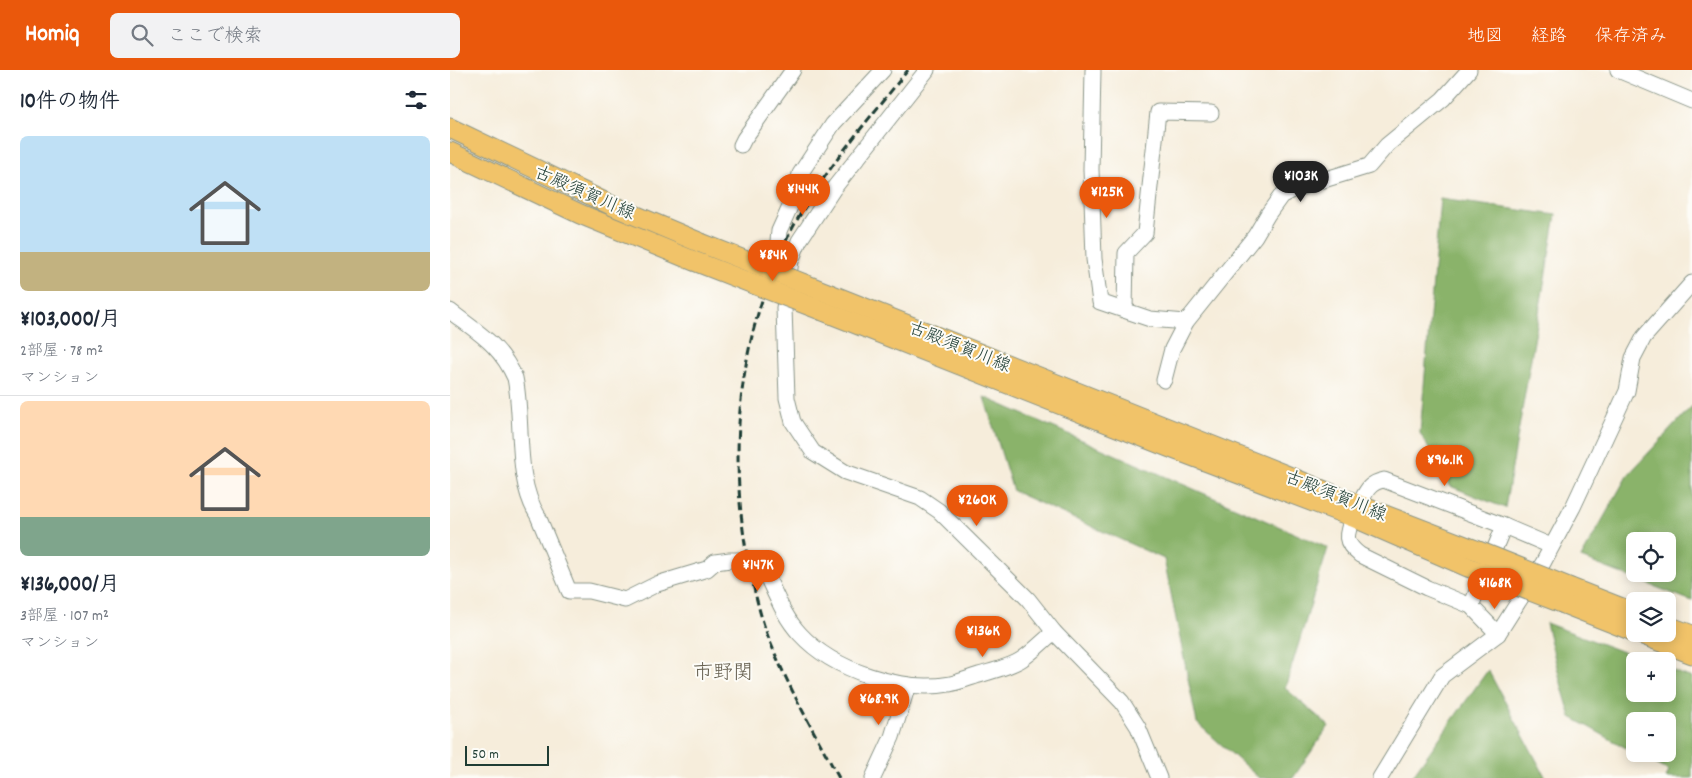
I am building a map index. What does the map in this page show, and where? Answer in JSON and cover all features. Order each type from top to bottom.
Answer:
[{"type":"main road","name":"古殿須賀川線","points":[[450,128],[604,202],[702,243],[826,303],[1173,449],[1356,511],[1568,596]]},
{"type":"main road","name":"古殿須賀川線","points":[[450,152],[588,217],[694,261],[826,303]]},
{"type":"main road","points":[[1568,596],[1626,611]]},
{"type":"main road","points":[[1568,596],[1626,627]]},
{"type":"main road","points":[[1676,629],[1692,635]]},
{"type":"main road","points":[[1661,642],[1692,654]]},
{"type":"street","points":[[741,145],[793,70]]},
{"type":"street","points":[[792,261],[782,251],[778,241],[779,231],[794,198],[800,174],[833,124],[883,70]]},
{"type":"street","points":[[927,70],[834,188],[799,241],[792,261],[784,308],[788,398],[793,422],[813,452],[844,472],[920,498],[939,511],[1028,599],[1054,632],[1122,702],[1138,727],[1159,778]]},
{"type":"street","points":[[1093,70],[1091,169],[1094,259],[1100,302],[1150,319],[1186,322]]},
{"type":"street","points":[[1164,380],[1172,349],[1186,322],[1255,236],[1281,196],[1294,189],[1369,166],[1387,145],[1443,99],[1469,70]]},
{"type":"street","points":[[1618,70],[1692,101]]},
{"type":"street","points":[[1125,310],[1126,254],[1145,233],[1158,112],[1211,113]]},
{"type":"street","points":[[1380,778],[1442,676],[1498,634],[1542,563],[1573,507],[1627,391],[1633,358],[1644,337],[1692,283]]},
{"type":"street","points":[[450,311],[494,345],[508,364],[515,378],[524,476],[532,507],[538,516],[569,591],[589,591],[625,600],[657,584],[706,569],[715,562],[748,560],[761,564],[787,616],[799,634],[820,653],[862,674],[883,681],[908,685],[950,684],[990,672],[1021,660],[1054,632]]},
{"type":"street","points":[[1498,634],[1471,606],[1418,584],[1360,555],[1351,548],[1347,541],[1347,532],[1368,488],[1374,482],[1384,480],[1551,546]]},
{"type":"street","points":[[1471,606],[1504,526]]},
{"type":"street","points":[[873,778],[892,737],[908,685]]},
{"type":"green space","points":[[1440,199],[1556,215],[1505,508],[1450,486],[1420,433]]},
{"type":"green space","points":[[984,397],[1328,548],[1285,688],[1329,726],[1293,778],[1259,778],[1197,723],[1164,559],[1013,491]]},
{"type":"green space","points":[[1692,406],[1692,601],[1676,595],[1676,592],[1669,592],[1643,582],[1676,582],[1676,532],[1626,532],[1626,575],[1581,558],[1627,476]]},
{"type":"green space","points":[[1546,623],[1626,653],[1626,702],[1676,702],[1676,672],[1692,678],[1692,778],[1666,778],[1669,771],[1652,762],[1676,762],[1676,712],[1626,712],[1626,748],[1571,717]]},
{"type":"green space","points":[[1488,670],[1546,778],[1411,778]]},
{"type":"railway","points":[[839,778],[784,674],[761,616],[743,530],[739,485],[738,439],[742,393],[749,348],[761,304],[777,261],[797,220],[835,162],[908,70]]},
{"type":"district","name":"市野関","points":[[723,671]]}]
